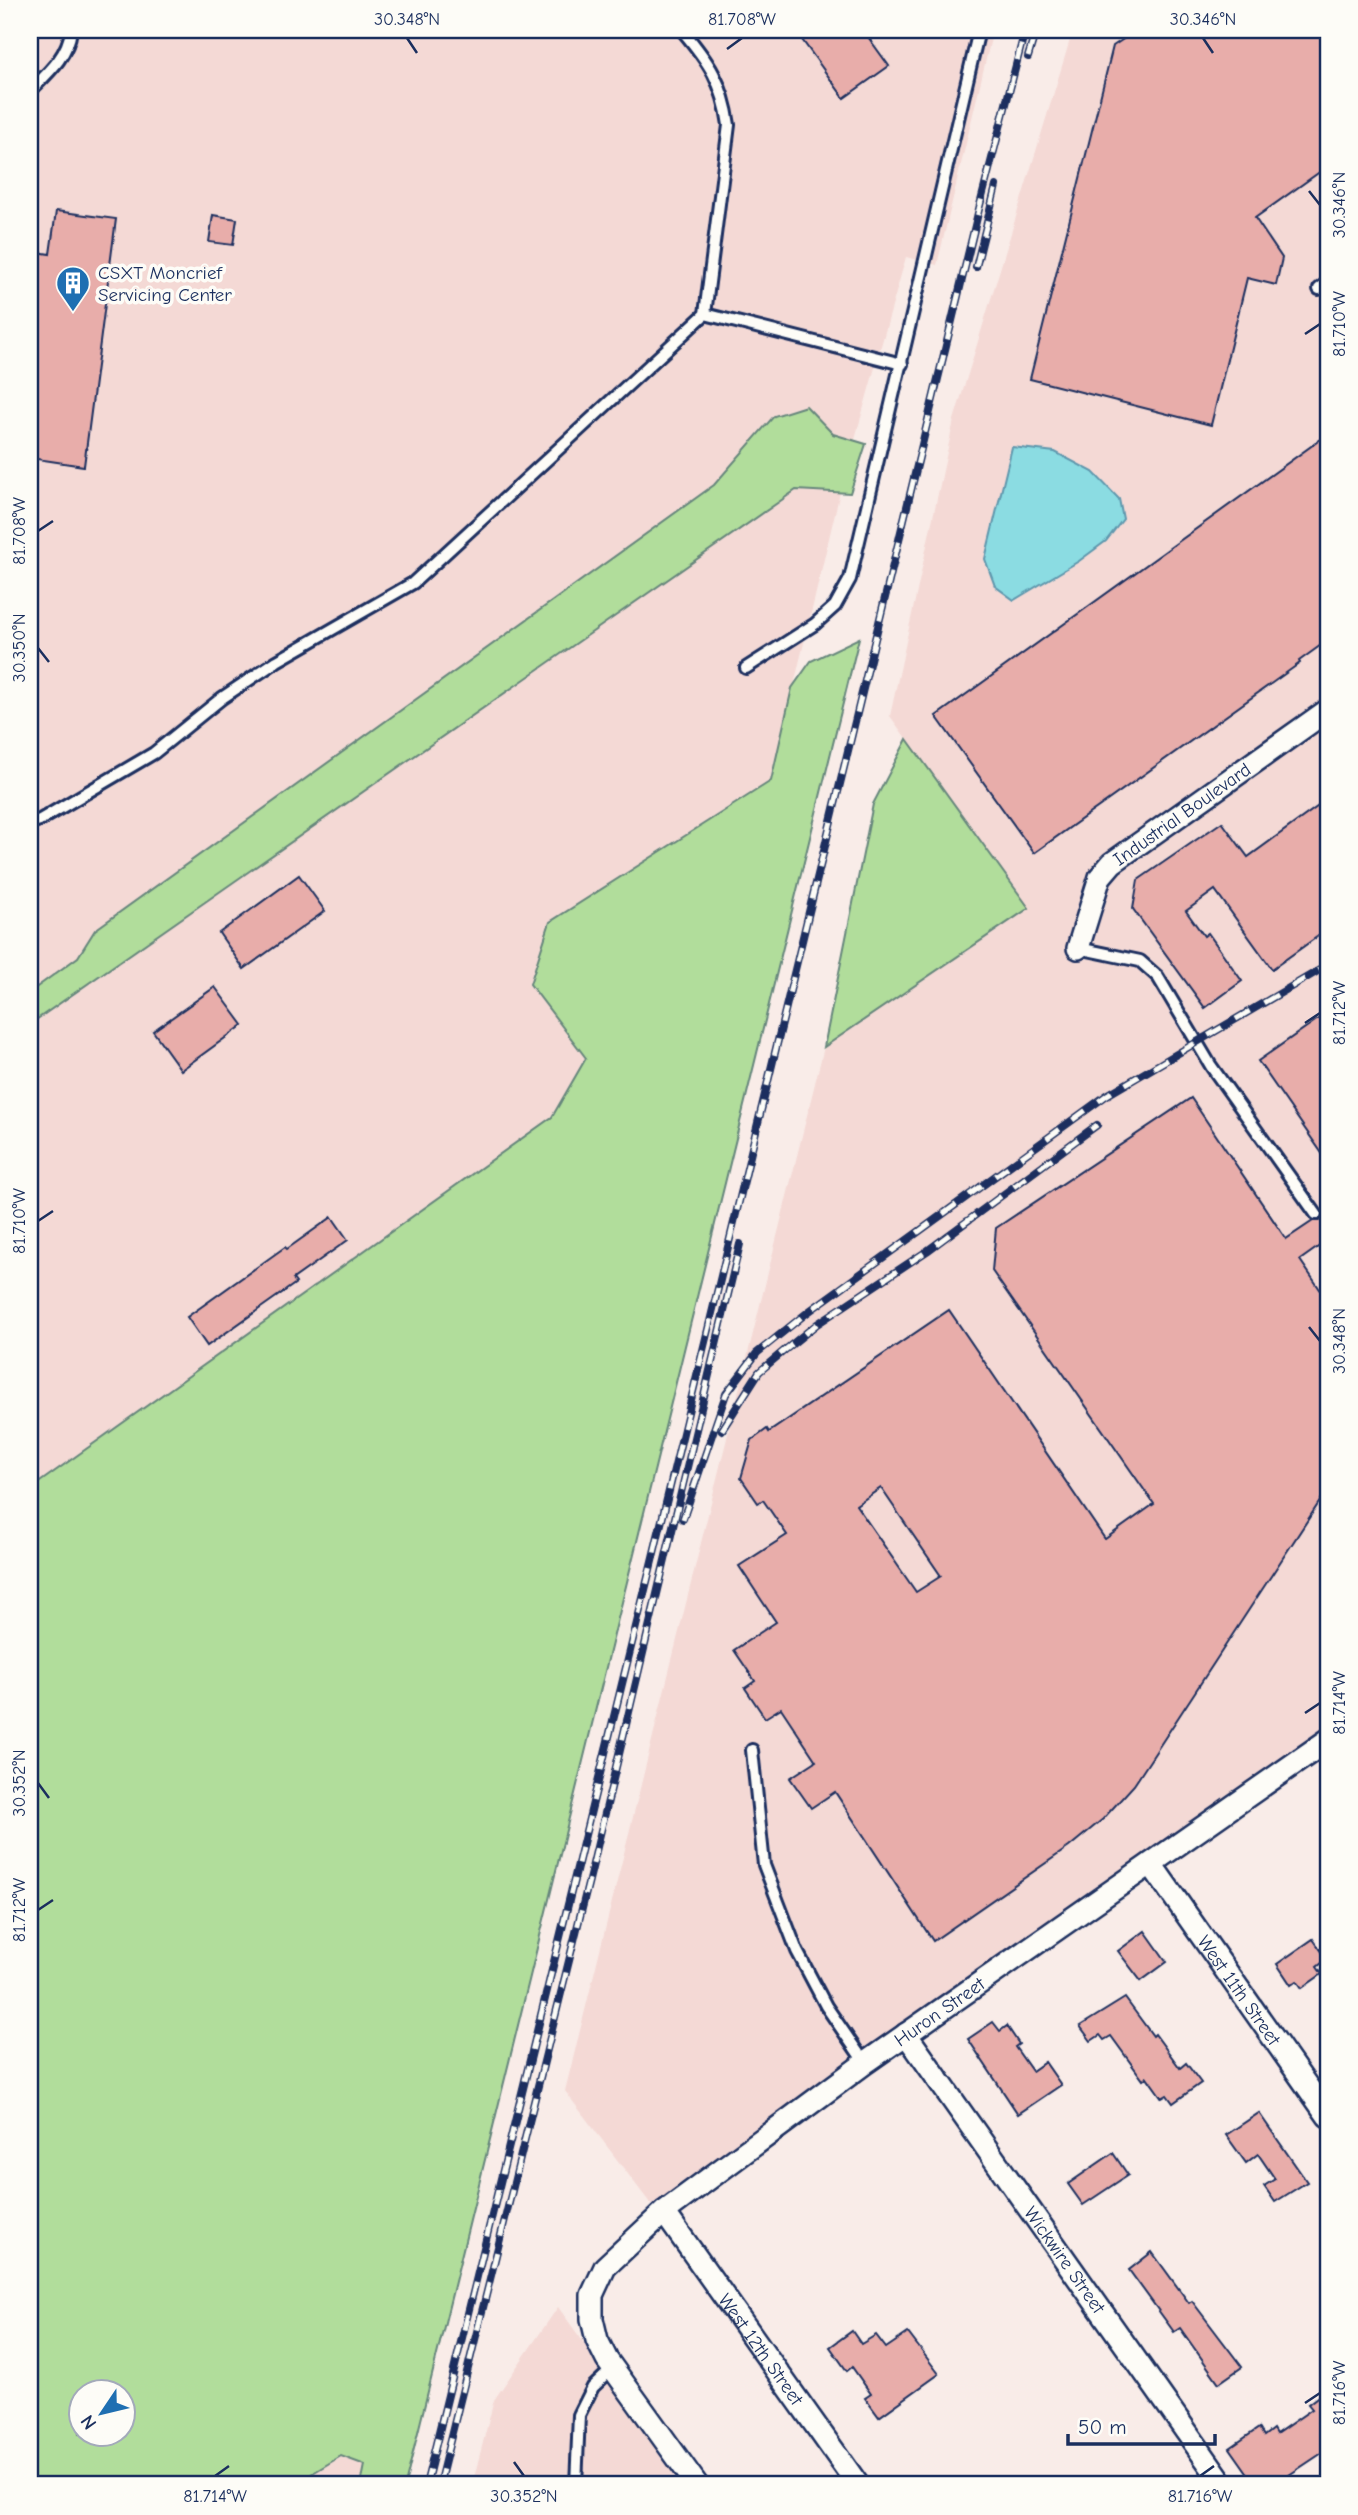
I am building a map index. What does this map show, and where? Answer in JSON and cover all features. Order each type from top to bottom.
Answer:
[{"type":"street","name":"Industrial Boulevard","points":[[1077,948],[1100,877],[1112,863],[1328,710]]},
{"type":"street","name":"Huron Street","points":[[613,2368],[597,2340],[592,2319],[592,2295],[605,2267],[664,2212],[865,2063],[1328,1740]]},
{"type":"street","name":"West 11th Street","points":[[1152,1864],[1328,2116]]},
{"type":"street","name":"Wickwire Street","points":[[906,2034],[1224,2485]]},
{"type":"street","name":"West 12th Street","points":[[664,2212],[858,2485]]},
{"type":"street","points":[[613,2368],[697,2485]]},
{"type":"lane","points":[[30,91],[55,66],[70,41],[71,30]]},
{"type":"lane","points":[[30,824],[154,753],[222,698],[277,661],[412,583],[705,314],[729,125],[725,99],[715,74],[682,30]]},
{"type":"lane","points":[[746,668],[815,624],[835,606],[850,579],[979,30]]},
{"type":"lane","points":[[705,314],[902,364]]},
{"type":"lane","points":[[1077,948],[1140,961],[1158,977],[1211,1066],[1316,1214]]},
{"type":"lane","points":[[752,1750],[764,1865],[797,1951],[826,2006],[865,2063]]},
{"type":"lane","points":[[576,2485],[579,2415],[593,2387],[613,2368]]},
{"type":"shaded area","points":[[30,30],[993,30],[937,265],[906,257],[840,492],[771,781],[550,922],[531,984],[586,1058],[552,1117],[30,1489]]},
{"type":"shaded area","points":[[1073,30],[1328,30],[1328,1728],[653,2207],[565,2091],[824,1047],[1029,908],[890,716],[954,420]]},
{"type":"shaded area","points":[[558,2307],[687,2485],[472,2485],[494,2400]]},
{"type":"shaded area","points":[[341,2456],[365,2465],[361,2485],[293,2485]]},
{"type":"green space","points":[[806,406],[833,434],[866,444],[850,493],[796,490],[30,1024],[30,992],[78,957],[95,930],[714,485],[774,416]]},
{"type":"green space","points":[[859,638],[405,2485],[361,2485],[365,2465],[341,2456],[293,2485],[30,2485],[30,1489],[552,1117],[586,1058],[530,984],[550,922],[771,781],[792,688],[811,661]]},
{"type":"green space","points":[[907,739],[1029,908],[824,1047],[873,804]]},
{"type":"water","points":[[1012,447],[1055,452],[1093,472],[1119,499],[1123,519],[1106,541],[1079,561],[1014,600],[995,586],[985,559]]},
{"type":"building","points":[[795,30],[863,30],[889,66],[844,98]]},
{"type":"building","points":[[1137,30],[1328,30],[1328,166],[1255,218],[1282,258],[1276,285],[1247,278],[1211,425],[1030,379],[1113,46]]},
{"type":"building","name":"CSXT Moncrief Servicing Center","points":[[56,211],[116,219],[84,466],[30,458],[30,418],[36,373],[30,372],[30,251],[50,254]]},
{"type":"building","points":[[213,215],[237,219],[233,245],[209,242]]},
{"type":"building","points":[[1328,434],[1328,640],[1299,661],[1300,663],[1034,853],[936,716]]},
{"type":"building","points":[[1328,799],[1328,929],[1272,969],[1215,890],[1186,911],[1204,936],[1208,933],[1242,981],[1205,1008],[1133,909],[1138,880],[1222,822],[1248,857]]},
{"type":"building","points":[[299,875],[325,911],[244,969],[219,933]]},
{"type":"building","points":[[215,987],[243,1025],[181,1070],[153,1031]]},
{"type":"building","points":[[1328,1012],[1328,1162],[1258,1061]]},
{"type":"building","points":[[1191,1098],[1286,1239],[1313,1221],[1320,1221],[1328,1210],[1328,1240],[1300,1260],[1328,1301],[1328,1489],[1134,1785],[1103,1819],[1069,1847],[933,1941],[835,1792],[811,1808],[790,1778],[816,1761],[781,1708],[765,1718],[745,1688],[755,1681],[734,1650],[776,1622],[739,1566],[787,1535],[763,1500],[758,1503],[741,1478],[752,1440],[767,1429],[769,1432],[949,1310],[1105,1539],[1154,1504],[992,1271],[996,1228]],"holes":[[[881,1488],[941,1576],[916,1592],[856,1505]]]},
{"type":"building","points":[[332,1217],[348,1240],[293,1279],[296,1283],[207,1346],[187,1317]]},
{"type":"building","points":[[1145,1931],[1167,1962],[1141,1981],[1118,1951]]},
{"type":"building","points":[[1313,1939],[1327,1959],[1317,1967],[1322,1974],[1302,1988],[1297,1981],[1291,1985],[1277,1964]]},
{"type":"building","points":[[1125,1998],[1180,2068],[1186,2063],[1201,2083],[1173,2103],[1167,2095],[1162,2098],[1147,2077],[1143,2080],[1111,2036],[1104,2040],[1100,2035],[1091,2041],[1080,2026]]},
{"type":"building","points":[[993,2022],[1000,2031],[1007,2026],[1019,2044],[1015,2047],[1032,2071],[1045,2062],[1061,2085],[1018,2114],[968,2039]]},
{"type":"building","points":[[1259,2113],[1307,2182],[1275,2202],[1264,2186],[1275,2179],[1258,2154],[1246,2163],[1226,2135]]},
{"type":"building","points":[[1113,2153],[1128,2175],[1083,2205],[1068,2184]]},
{"type":"building","points":[[1152,2252],[1189,2303],[1192,2301],[1242,2367],[1219,2383],[1180,2328],[1174,2332],[1129,2270]]},
{"type":"building","points":[[852,2331],[861,2344],[876,2335],[886,2348],[908,2333],[939,2374],[879,2417],[865,2398],[871,2394],[852,2367],[847,2371],[830,2347]]},
{"type":"building","points":[[1328,2389],[1328,2449],[1274,2485],[1256,2485],[1230,2448],[1259,2428],[1264,2436],[1273,2429],[1276,2434],[1312,2409],[1308,2404]]},
{"type":"railway","points":[[426,2485],[979,209],[1025,30]]},
{"type":"railway","points":[[1028,57],[1036,30]]},
{"type":"railway","points":[[976,267],[996,186]]},
{"type":"railway","points":[[683,1519],[726,1394],[757,1353],[808,1312],[1107,1095],[1328,965]]},
{"type":"railway","points":[[722,1430],[759,1372],[785,1350],[817,1324],[927,1251],[1097,1125]]},
{"type":"railway","points":[[439,2485],[592,1868],[740,1244]]},
{"type":"place","name":"CSXT Moncrief Servicing Center","points":[[73,313]]}]
